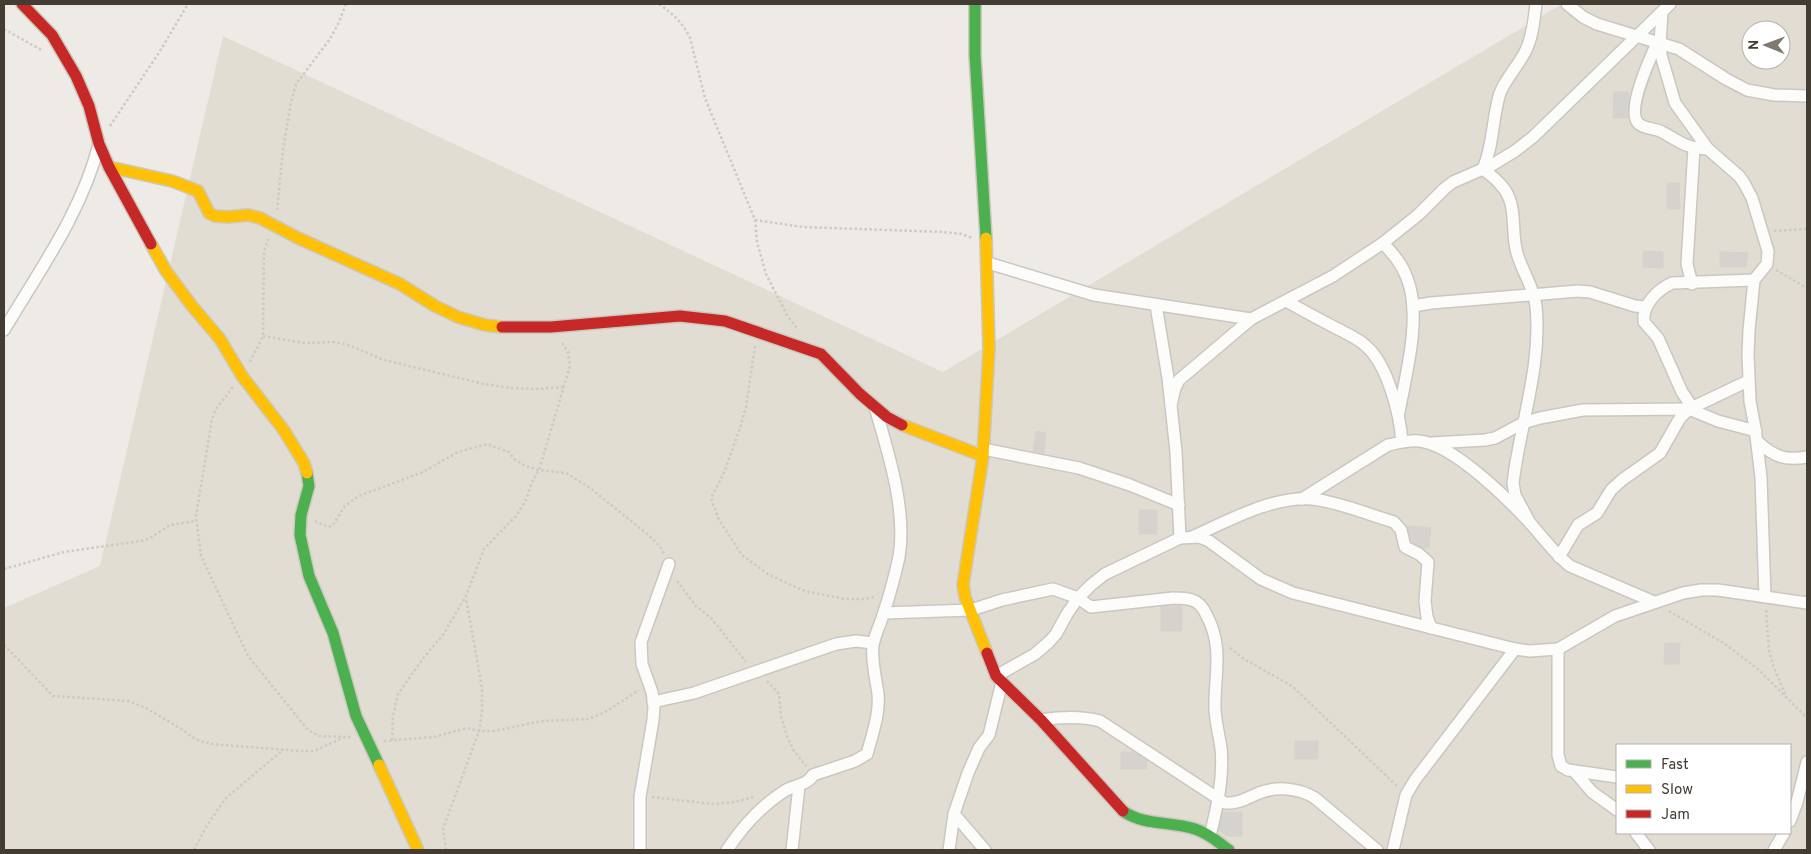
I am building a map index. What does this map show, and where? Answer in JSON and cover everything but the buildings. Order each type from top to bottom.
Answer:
[{"type":"street","points":[[22,4],[52,35],[68,60],[89,106],[99,144],[108,167],[166,271],[220,339],[242,376],[283,429],[304,463],[309,486],[301,515],[300,535],[308,576],[333,632],[356,716],[418,850]]},
{"type":"street","points":[[975,4],[976,55],[988,263],[989,349],[983,453],[963,579],[964,591],[999,679],[1042,720],[1125,814],[1136,819],[1196,828],[1229,850]]},
{"type":"street","points":[[1483,169],[1489,155],[1496,108],[1501,90],[1526,49],[1532,32],[1536,4]]},
{"type":"street","points":[[1566,4],[1583,17],[1597,24],[1659,40],[1679,49],[1747,90],[1774,95],[1807,96]]},
{"type":"street","points":[[1171,405],[1179,380],[1250,320],[1333,276],[1383,243],[1453,182],[1483,169],[1515,151],[1666,8]]},
{"type":"street","points":[[1666,8],[1659,40],[1644,71],[1638,89],[1636,121],[1639,125],[1660,130],[1687,147],[1708,149]]},
{"type":"street","points":[[1659,40],[1663,63],[1675,103],[1708,149],[1739,176],[1744,183],[1752,198],[1768,251],[1767,264],[1754,280],[1749,330],[1748,381],[1760,459],[1763,499],[1765,598]]},
{"type":"street","points":[[4,330],[71,217],[96,157],[99,144]]},
{"type":"street","points":[[1692,284],[1687,264],[1694,148]]},
{"type":"street","points":[[108,167],[172,180],[198,191],[209,213],[214,216],[248,215],[260,218],[400,284],[435,306],[458,317],[497,327],[551,327],[680,316],[726,321],[821,354],[860,394],[899,424],[983,453],[1079,468],[1179,505]]},
{"type":"street","points":[[1483,169],[1500,183],[1510,198],[1516,248],[1533,293],[1537,315],[1536,359],[1523,423],[1513,488],[1530,523]]},
{"type":"street","points":[[1383,243],[1397,259],[1407,278],[1413,306],[1408,370],[1398,414]]},
{"type":"street","points":[[988,263],[1078,291],[1250,320]]},
{"type":"street","points":[[1690,408],[1658,338],[1644,322],[1646,307],[1668,285],[1754,280]]},
{"type":"street","points":[[1413,306],[1533,293],[1578,291],[1590,292],[1635,306],[1646,307]]},
{"type":"street","points":[[1286,301],[1366,346],[1381,366],[1398,414],[1402,442]]},
{"type":"street","points":[[1156,305],[1171,405],[1179,505],[1185,538]]},
{"type":"street","points":[[1559,557],[1578,525],[1597,513],[1611,490],[1660,453],[1680,418],[1690,408],[1748,381]]},
{"type":"street","points":[[727,850],[754,815],[784,791],[799,786],[811,779],[813,775],[855,761],[867,754],[875,723],[878,696],[872,656],[899,556],[900,519],[892,466],[875,407]]},
{"type":"street","points":[[1427,443],[1495,438],[1523,423],[1583,410],[1690,408],[1756,436],[1768,452],[1784,458],[1807,457]]},
{"type":"street","points":[[1302,499],[1377,451],[1388,446],[1402,442],[1418,441],[1434,444],[1476,472],[1530,523],[1559,557],[1570,566],[1654,602]]},
{"type":"street","points":[[949,850],[954,814],[968,773],[979,748],[989,735],[999,679],[1036,654],[1049,642],[1078,598],[1106,574],[1185,538],[1270,504],[1302,499],[1325,501],[1394,522],[1402,530],[1405,547],[1424,557],[1428,562],[1424,601],[1431,628]]},
{"type":"street","points":[[1185,538],[1198,538],[1209,541],[1261,579],[1281,588],[1348,608],[1515,649],[1530,651],[1558,650],[1605,621],[1654,602],[1701,590],[1718,590],[1807,603]]},
{"type":"street","points":[[640,850],[640,797],[653,720],[654,702],[642,664],[641,642],[669,564]]},
{"type":"street","points":[[884,613],[971,610],[1047,589],[1053,589],[1078,598],[1093,607],[1173,598],[1191,600],[1202,608],[1214,631],[1218,656],[1215,709],[1221,749],[1219,799],[1210,836]]},
{"type":"street","points":[[654,702],[694,693],[836,644],[856,641],[874,643]]},
{"type":"street","points":[[1393,850],[1406,795],[1419,773],[1515,649]]},
{"type":"street","points":[[1558,650],[1558,756],[1561,766],[1568,770],[1616,777]]},
{"type":"street","points":[[1042,720],[1065,717],[1100,721],[1225,802],[1238,802],[1272,789],[1294,790],[1307,793],[1377,850]]},
{"type":"street","points":[[1791,816],[1807,762]]},
{"type":"street","points":[[1574,771],[1592,792],[1616,809]]},
{"type":"street","points":[[792,850],[799,786]]},
{"type":"street","points":[[954,814],[985,850]]},
{"type":"street","points":[[1637,834],[1649,850]]},
{"type":"street","points":[[1774,850],[1783,834]]},
{"type":"path","points":[[99,144],[160,51],[188,4]]},
{"type":"path","points":[[346,4],[330,40],[296,84],[291,102],[283,150],[275,226],[264,252],[263,336],[242,376],[222,400],[212,419],[199,490],[196,521],[201,556],[248,656],[308,730],[319,736],[392,740],[434,737],[467,728],[479,731],[494,731],[543,721],[588,719],[607,711],[649,683]]},
{"type":"path","points":[[659,4],[674,15],[687,31],[705,98],[755,220],[757,242],[766,274],[788,315],[814,351]]},
{"type":"path","points":[[4,30],[46,52]]},
{"type":"path","points":[[755,220],[803,227],[897,229],[962,234],[987,245]]},
{"type":"path","points":[[1762,232],[1807,229]]},
{"type":"path","points":[[1767,264],[1807,288]]},
{"type":"path","points":[[392,740],[393,716],[398,694],[424,657],[443,635],[466,596],[484,549],[516,516],[539,470],[570,366],[568,352],[551,327]]},
{"type":"path","points":[[758,332],[746,407],[723,475],[712,498],[720,520],[742,555],[769,575],[805,591],[857,600],[890,594]]},
{"type":"path","points":[[263,336],[304,343],[340,343],[384,360],[484,384],[536,389],[565,387]]},
{"type":"path","points":[[301,515],[328,527],[332,526],[345,506],[359,496],[424,472],[458,452],[487,444],[509,452],[514,459],[524,465],[539,470],[566,473],[590,488],[660,546],[679,586],[696,606],[711,618],[748,665],[774,687],[779,694],[781,716],[787,736],[794,751],[813,775]]},
{"type":"path","points":[[4,569],[64,552],[141,541],[150,538],[170,525],[196,521]]},
{"type":"path","points":[[446,850],[443,829],[479,731],[482,712],[482,688],[466,596]]},
{"type":"path","points":[[1765,598],[1769,651],[1774,668],[1787,697]]},
{"type":"path","points":[[1654,602],[1725,644],[1759,670],[1807,718]]},
{"type":"path","points":[[1214,631],[1236,653],[1292,686],[1406,795]]},
{"type":"path","points":[[4,645],[53,696],[128,701],[146,708],[200,741],[241,747],[314,751],[345,737]]},
{"type":"path","points":[[194,850],[206,827],[226,798],[283,750]]},
{"type":"path","points":[[640,797],[660,797],[713,804],[758,797]]},
{"type":"shaded area","points":[[1562,4],[1807,4],[1807,850],[4,850],[4,608],[100,566],[223,36],[943,372]]},
{"type":"traffic: fast","points":[[975,4],[975,55],[986,238]]},
{"type":"traffic: fast","points":[[307,473],[309,486],[301,515],[300,535],[309,576],[333,633],[356,716],[379,765]]},
{"type":"traffic: fast","points":[[1123,811],[1140,819],[1200,831],[1229,850]]},
{"type":"traffic: slow","points":[[109,167],[172,181],[198,191],[209,213],[215,216],[248,215],[260,218],[298,238],[400,284],[435,306],[458,317],[485,325],[502,327]]},
{"type":"traffic: slow","points":[[986,238],[989,349],[983,456],[963,585],[965,597],[987,653]]},
{"type":"traffic: slow","points":[[151,244],[166,271],[220,339],[242,376],[283,429],[304,463],[307,473]]},
{"type":"traffic: slow","points":[[902,425],[983,456]]},
{"type":"traffic: slow","points":[[379,765],[418,850]]},
{"type":"traffic: jam","points":[[22,4],[52,35],[76,76],[89,106],[99,144],[109,167],[151,244]]},
{"type":"traffic: jam","points":[[502,327],[551,327],[680,316],[725,321],[821,354],[860,394],[887,417],[902,425]]},
{"type":"traffic: jam","points":[[987,653],[996,676],[1041,720],[1123,811]]}]
